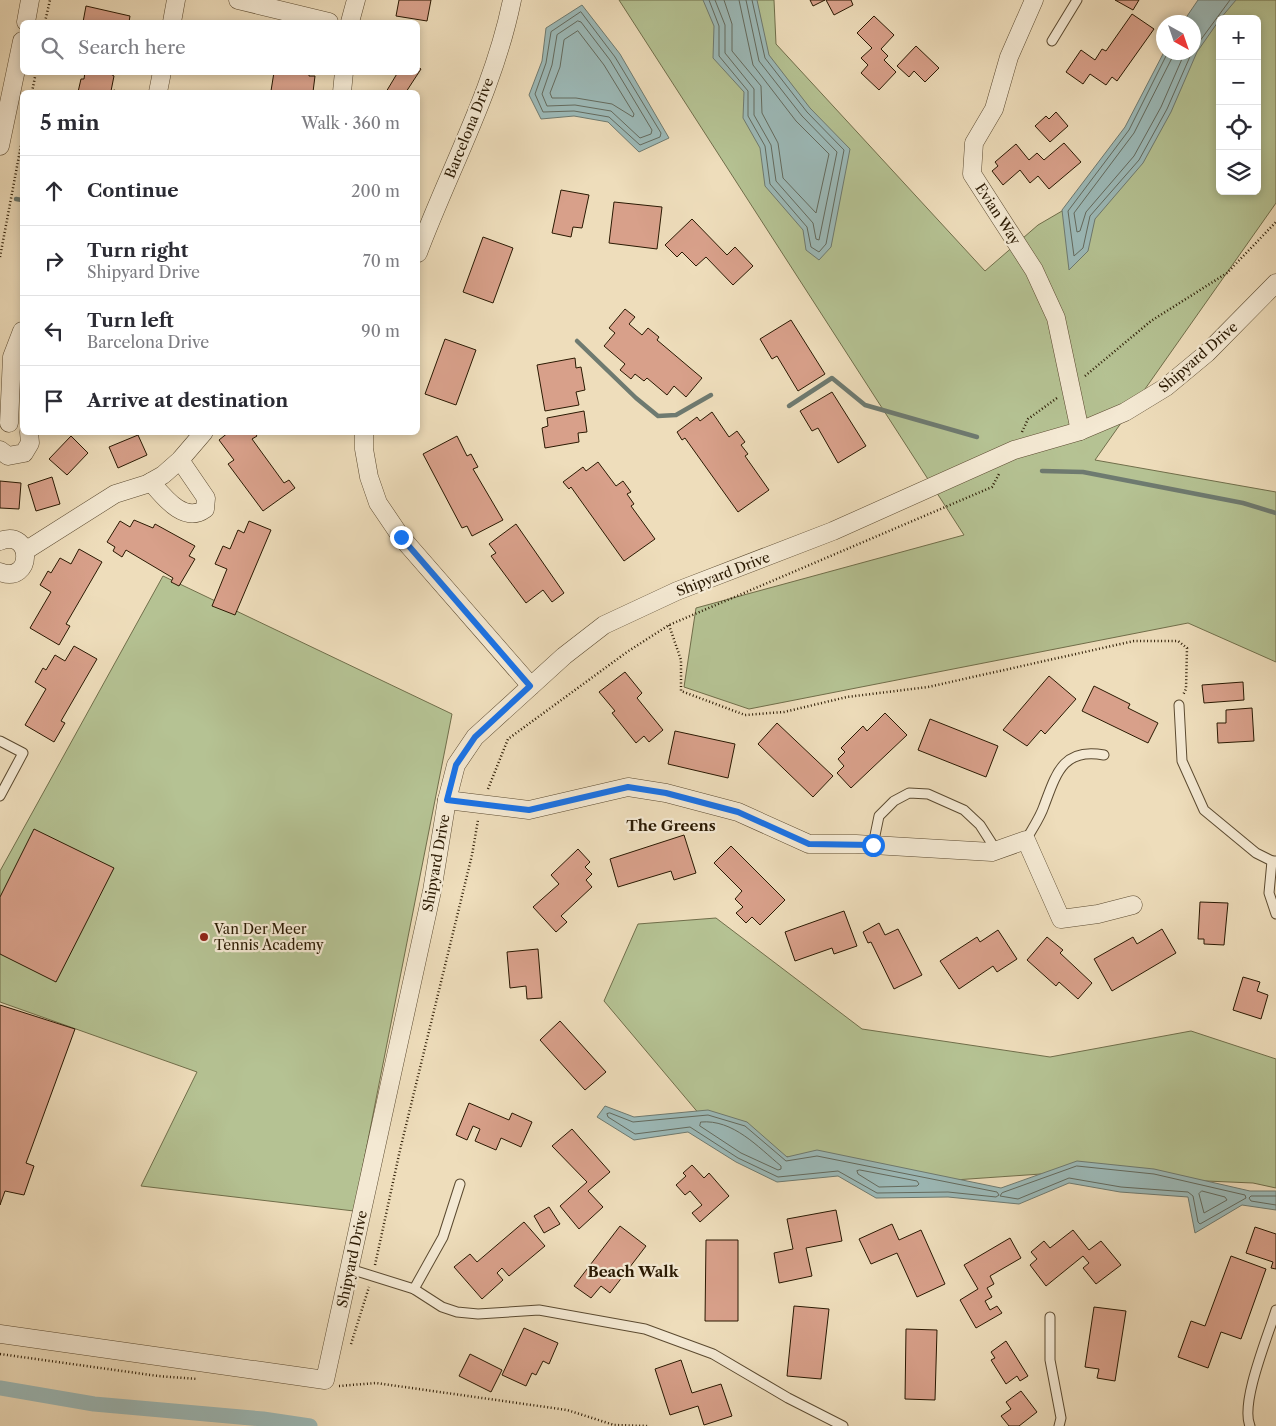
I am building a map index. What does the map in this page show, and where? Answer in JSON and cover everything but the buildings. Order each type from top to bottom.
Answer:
[{"type":"street","points":[[26,20],[30,0]]},
{"type":"street","points":[[172,20],[176,0]]},
{"type":"street","points":[[238,0],[321,20]]},
{"type":"street","points":[[351,20],[356,0]]},
{"type":"street","name":"Barcelona Drive","points":[[420,248],[466,141],[504,38],[512,0]]},
{"type":"street","name":"Evian Way","points":[[1034,0],[1009,58],[994,110],[974,143],[972,174],[1034,270],[1056,318],[1080,431]]},
{"type":"street","points":[[0,146],[6,90],[20,47]]},
{"type":"street","points":[[158,90],[161,75]]},
{"type":"street","points":[[342,90],[344,75]]},
{"type":"street","name":"Shipyard Drive","points":[[0,1334],[326,1380],[432,891],[447,800],[456,765],[475,737],[530,686],[604,625],[677,591],[833,531],[1014,450],[1080,431],[1125,412],[1166,387],[1207,353],[1276,283]]},
{"type":"street","points":[[11,426],[12,357],[20,336]]},
{"type":"street","points":[[0,450],[8,456],[24,453],[30,443],[29,435]]},
{"type":"street","points":[[25,551],[115,494],[151,482],[180,460],[201,435]]},
{"type":"street","points":[[364,435],[364,449],[369,477],[383,510],[401,537],[530,686]]},
{"type":"street","points":[[151,482],[181,510],[189,514],[198,514],[205,509],[206,498],[180,460]]},
{"type":"street","points":[[0,541],[12,539],[22,545],[25,551],[25,562],[18,571],[7,574],[0,572]]},
{"type":"street","points":[[447,800],[529,810],[628,787],[666,793],[738,812],[809,844],[873,845],[992,852],[1026,840],[1061,919],[1098,914],[1133,906]]},
{"type":"lane","points":[[1052,41],[1077,0]]},
{"type":"lane","points":[[1179,705],[1182,761],[1204,810],[1256,853],[1274,861],[1269,893],[1276,914]]},
{"type":"lane","points":[[0,741],[23,753],[0,796]]},
{"type":"lane","points":[[1026,840],[1044,808],[1054,779],[1065,763],[1077,754],[1085,752],[1104,755]]},
{"type":"lane","points":[[873,845],[879,816],[894,801],[909,793],[928,794],[964,810],[980,825],[996,850]]},
{"type":"lane","points":[[414,1289],[443,1237],[460,1184]]},
{"type":"lane","points":[[350,1269],[414,1289],[442,1307],[457,1312],[478,1314],[539,1310],[646,1329],[713,1354],[788,1398],[843,1426]]},
{"type":"lane","points":[[1250,1426],[1248,1420],[1250,1393],[1276,1310]]},
{"type":"lane","points":[[1050,1317],[1050,1360],[1061,1418],[1059,1426]]},
{"type":"path","points":[[45,20],[50,0]]},
{"type":"path","points":[[32,90],[35,75]]},
{"type":"path","points":[[0,257],[20,151]]},
{"type":"path","points":[[349,1349],[373,1276],[400,1150],[472,855],[481,805],[508,739],[627,652],[669,625],[681,660],[681,691],[745,715],[784,712],[848,697],[928,687],[1134,641],[1178,641],[1187,648],[1186,689],[1179,705]]},
{"type":"path","points":[[337,1386],[340,1377]]},
{"type":"green space","points":[[619,0],[774,0],[776,44],[985,271],[1038,225],[1098,190],[1188,60],[1201,60],[1201,31],[1211,0],[1276,0],[1276,203],[1095,460],[1276,492],[1276,662],[1188,623],[749,709],[684,687],[696,608],[964,535]]},
{"type":"green space","name":"Van Der Meer Tennis Academy","points":[[163,576],[452,714],[354,1211],[141,1186],[197,1072],[0,1002],[0,871]]},
{"type":"green space","points":[[716,918],[862,1029],[1050,1057],[1191,1031],[1276,1059],[1276,1188],[1253,1183],[1041,1174],[940,1181],[727,1147],[604,1001],[638,924]]},
{"type":"water","points":[[703,0],[757,0],[769,55],[810,108],[850,149],[831,247],[819,260],[806,250],[803,230],[765,186],[760,148],[743,118],[744,92],[713,58],[714,26]]},
{"type":"water","points":[[1198,0],[1236,0],[1223,15],[1216,15],[1216,25],[1201,46],[1201,15],[1188,15]]},
{"type":"water","points":[[582,5],[620,54],[669,138],[639,152],[608,122],[574,116],[541,119],[529,95],[542,61],[546,28]]},
{"type":"water","points":[[1160,60],[1194,60],[1171,112],[1143,163],[1095,219],[1088,251],[1069,270],[1062,210],[1125,127]]},
{"type":"water","points":[[605,1106],[634,1117],[708,1110],[747,1122],[787,1157],[817,1150],[1001,1188],[1077,1161],[1154,1169],[1250,1191],[1276,1191],[1276,1210],[1242,1205],[1195,1233],[1188,1197],[1120,1192],[1069,1183],[1019,1204],[948,1197],[876,1198],[838,1176],[777,1182],[736,1162],[688,1132],[634,1140],[597,1117]]},
{"type":"waterway","points":[[16,199],[20,200]]},
{"type":"waterway","points":[[577,341],[636,398],[658,416],[676,415],[711,395]]},
{"type":"waterway","points":[[789,406],[832,378],[865,405],[977,437]]},
{"type":"waterway","points":[[1042,471],[1083,472],[1243,503],[1276,513]]},
{"type":"waterway","points":[[0,1388],[94,1404],[263,1419],[310,1426]]},
{"type":"place","name":"Van Der Meer Tennis Academy","points":[[204,937]]},
{"type":"district","name":"The Greens","points":[[671,826]]},
{"type":"district","name":"Beach Walk","points":[[633,1272]]},
{"type":"route","points":[[401,537],[530,686],[495,717],[465,750],[456,765],[447,800],[529,810],[628,787],[666,793],[738,812],[809,844],[873,845]]}]
